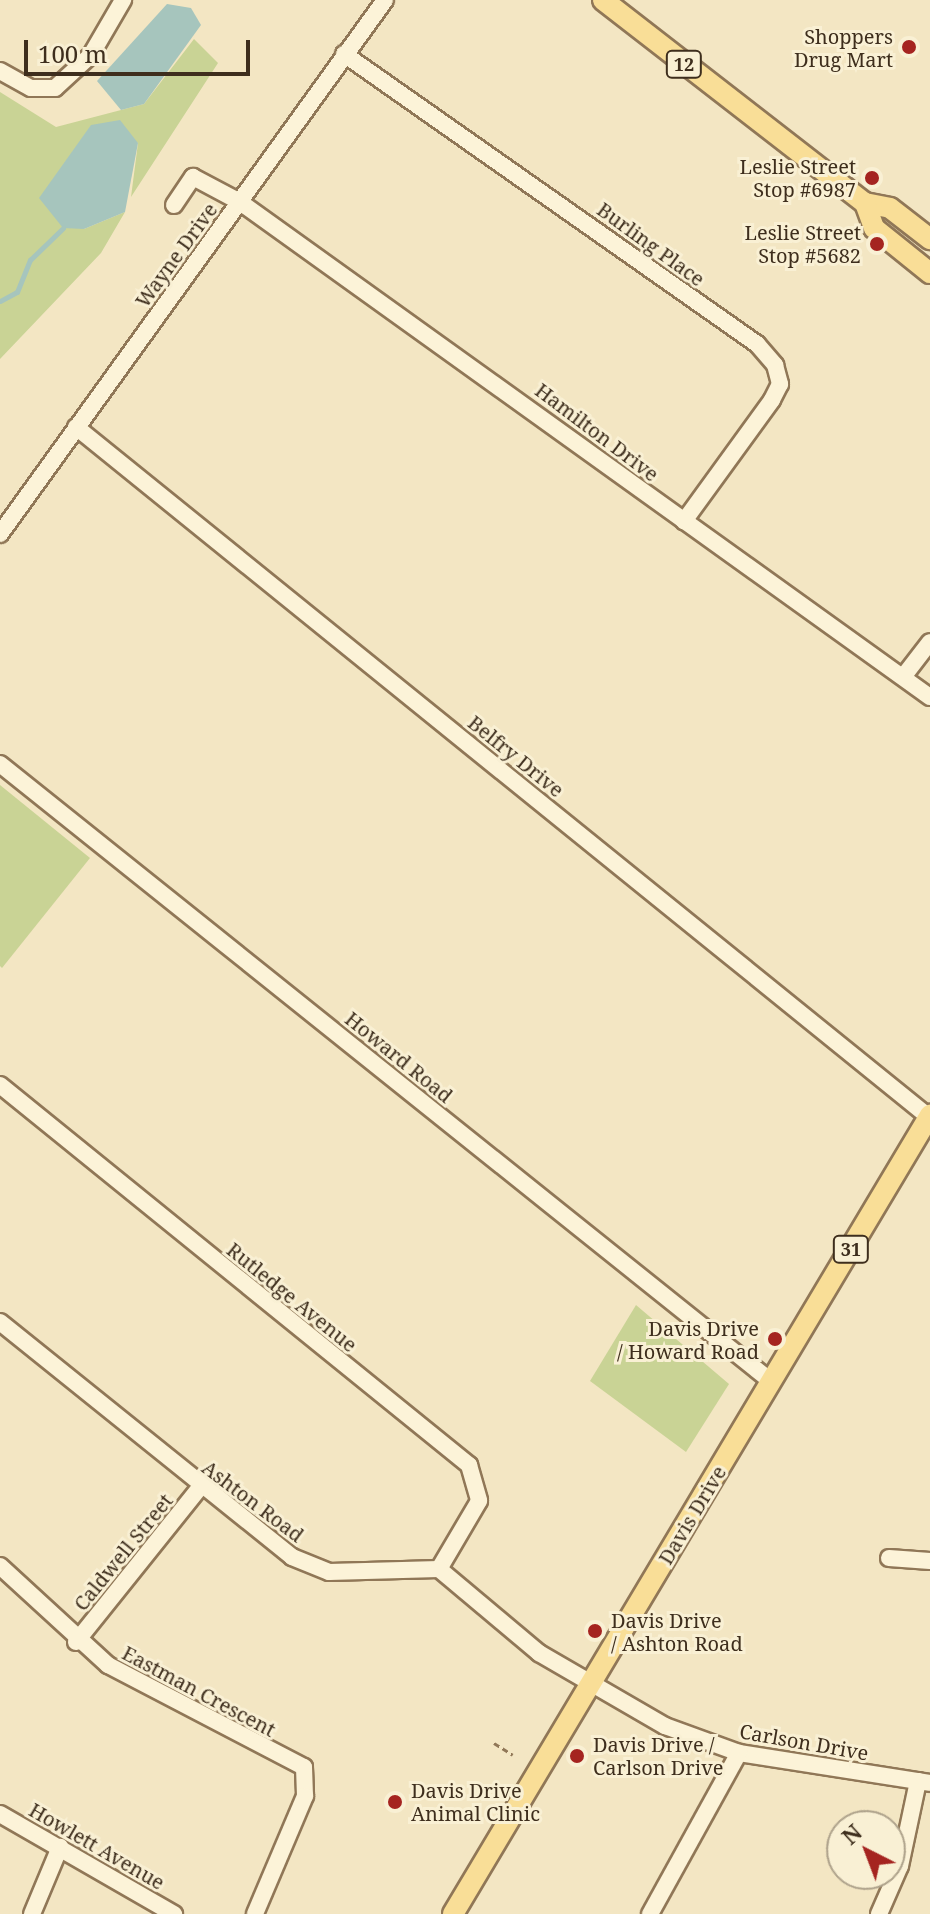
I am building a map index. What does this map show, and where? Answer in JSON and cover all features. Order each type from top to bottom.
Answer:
[{"type":"main road","name":"12","points":[[603,0],[865,203],[890,208],[930,238]]},
{"type":"main road","name":"12","points":[[865,203],[874,228],[930,273]]},
{"type":"main road","name":"Davis Drive","points":[[453,1914],[930,1116]]},
{"type":"street","points":[[0,71],[31,88],[55,88],[91,55],[123,0]]},
{"type":"street","name":"Wayne Drive","points":[[0,534],[385,0]]},
{"type":"street","name":"Burling Place","points":[[344,54],[757,344],[775,365],[780,384],[772,400],[684,521]]},
{"type":"street","name":"Hamilton Drive","points":[[174,205],[193,177],[240,202],[930,697]]},
{"type":"street","points":[[913,259],[930,238]]},
{"type":"street","name":"Belfry Drive","points":[[76,427],[930,1116]]},
{"type":"street","points":[[903,677],[930,642]]},
{"type":"street","name":"Howard Road","points":[[0,764],[772,1382]]},
{"type":"street","name":"Rutledge Avenue","points":[[0,1085],[469,1465],[479,1501],[439,1569]]},
{"type":"street","name":"Ashton Road","points":[[0,1322],[292,1557],[329,1572],[439,1569]]},
{"type":"street","name":"Caldwell Street","points":[[76,1642],[201,1486]]},
{"type":"street","points":[[889,1558],[930,1561]]},
{"type":"street","name":"Eastman Crescent","points":[[0,1566],[76,1642],[242,1740],[304,1767],[305,1796],[255,1914]]},
{"type":"street","points":[[439,1569],[539,1653],[589,1684]]},
{"type":"street","name":"Carlson Drive","points":[[589,1684],[665,1726],[739,1753],[924,1782]]},
{"type":"street","points":[[650,1914],[739,1753]]},
{"type":"street","points":[[879,1914],[900,1866],[924,1782]]},
{"type":"street","name":"Howlett Avenue","points":[[0,1814],[174,1914]]},
{"type":"street","points":[[32,1914],[60,1847]]},
{"type":"path","points":[[494,1743],[513,1755]]},
{"type":"green space","points":[[194,39],[218,63],[131,197],[138,143],[91,126],[40,198],[84,229],[125,212],[101,253],[0,359],[0,92],[56,127],[144,104]]},
{"type":"green space","points":[[0,785],[90,858],[2,968],[0,966]]},
{"type":"green space","points":[[636,1305],[729,1384],[686,1452],[590,1381]]},
{"type":"water","points":[[167,4],[191,8],[201,25],[144,104],[121,110],[97,81]]},
{"type":"water","points":[[120,120],[138,143],[125,212],[84,229],[63,228],[39,198],[91,125]]},
{"type":"waterway","points":[[0,301],[17,292],[30,260],[63,228]]},
{"type":"place","name":"Shoppers Drug Mart","points":[[909,47]]},
{"type":"place","name":"Leslie Street Stop #6987","points":[[872,178]]},
{"type":"place","name":"Leslie Street Stop #5682","points":[[877,244]]},
{"type":"place","name":"Davis Drive / Howard Road","points":[[775,1339]]},
{"type":"place","name":"Davis Drive / Ashton Road","points":[[595,1631]]},
{"type":"place","name":"Davis Drive / Carlson Drive","points":[[577,1756]]},
{"type":"place","name":"Davis Drive Animal Clinic","points":[[395,1802]]}]
